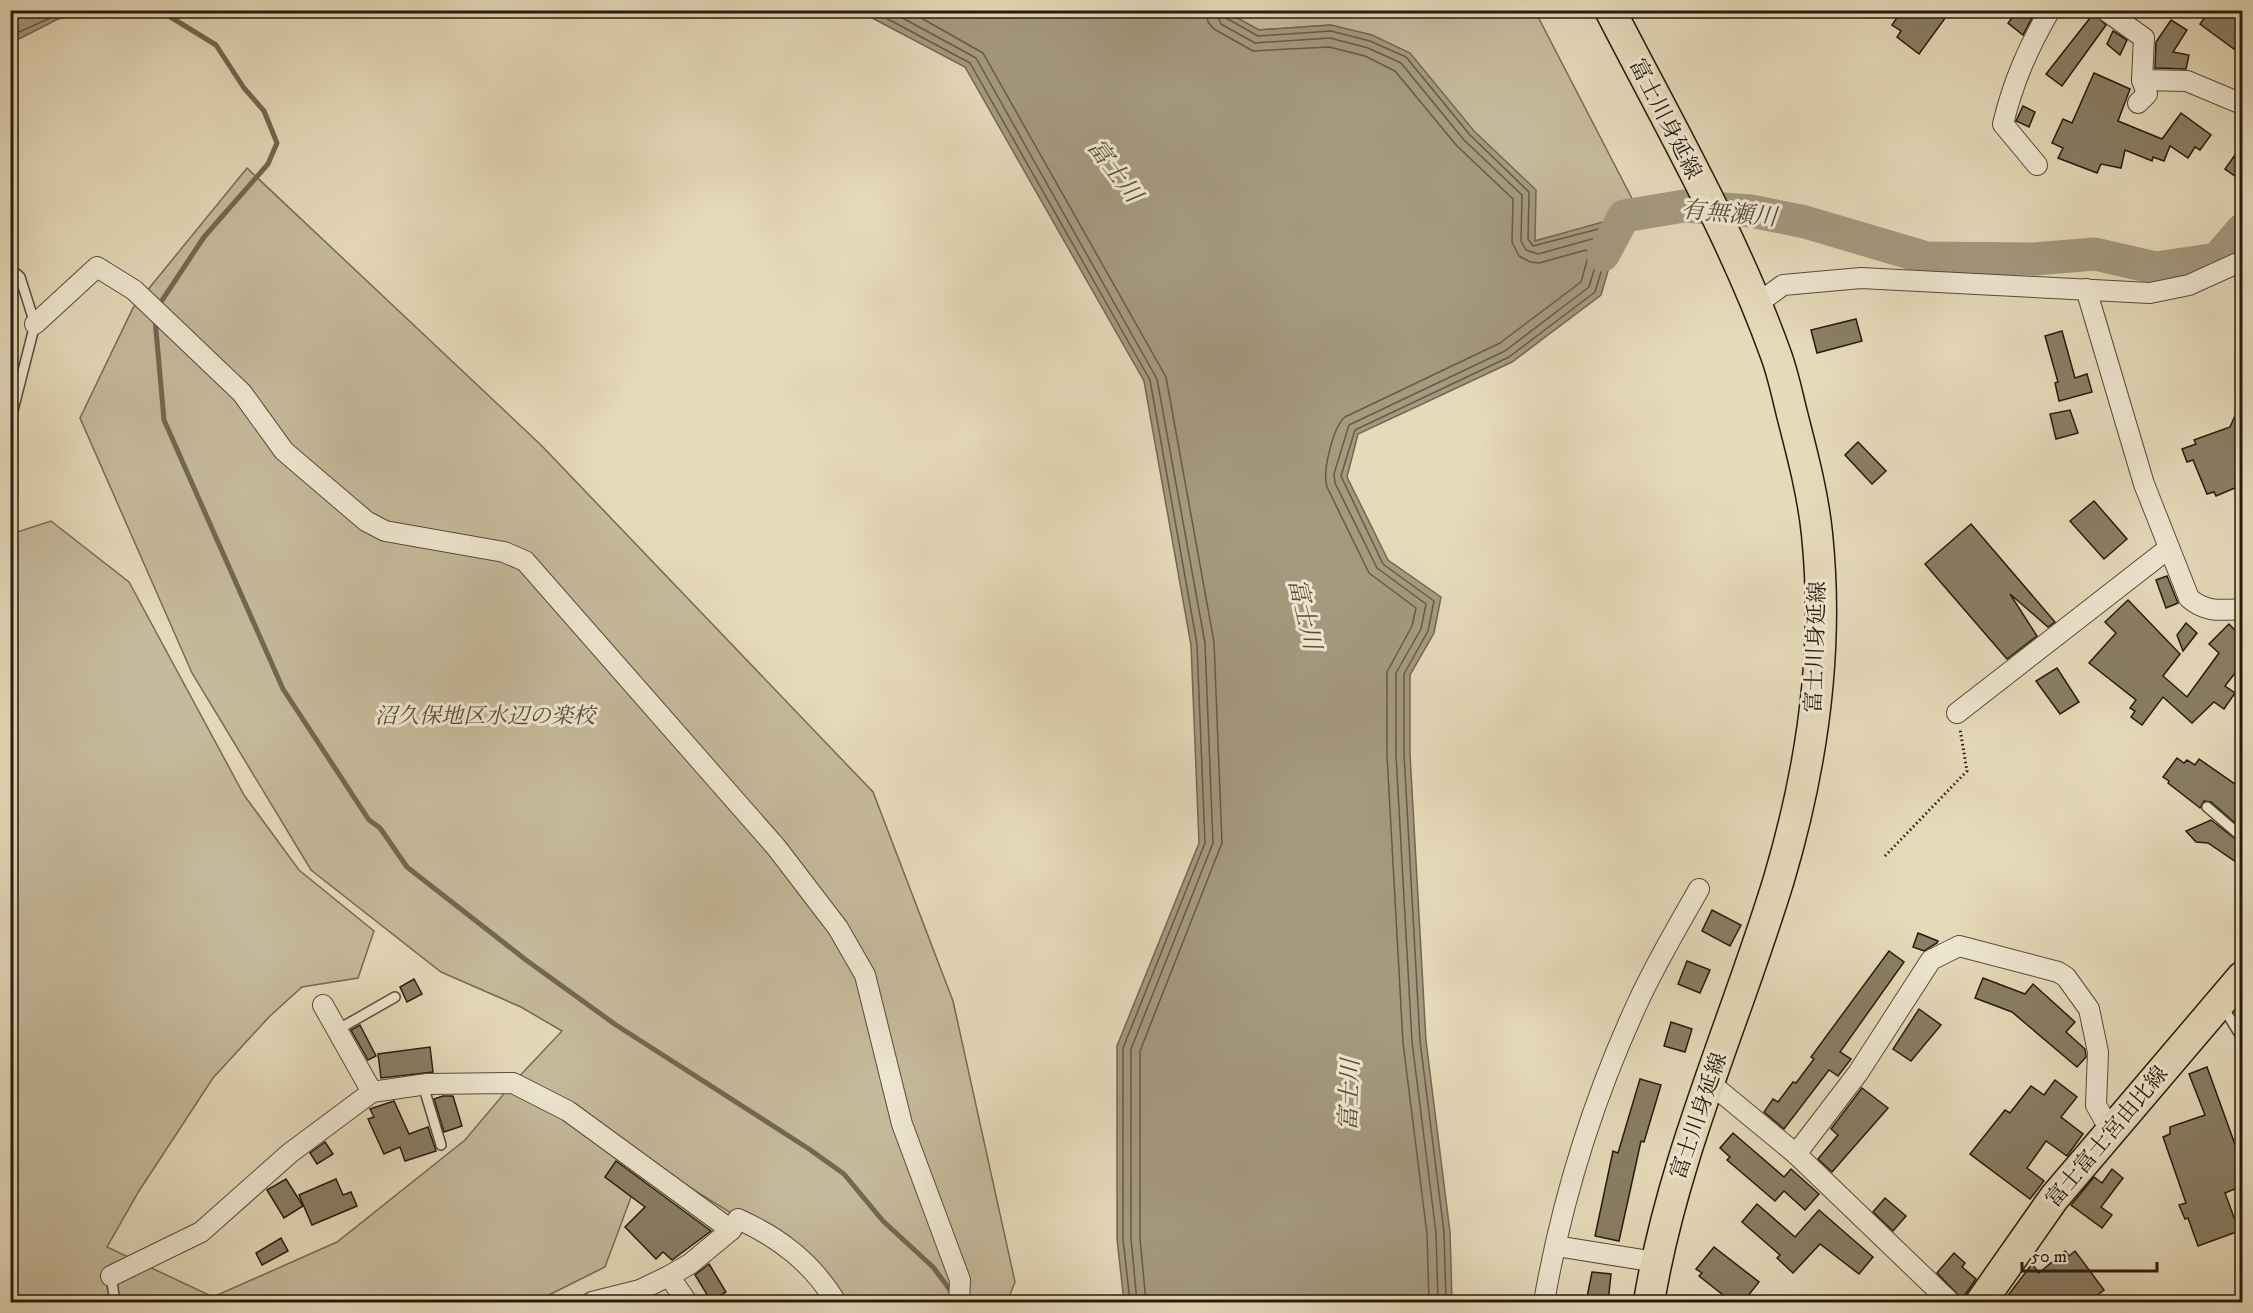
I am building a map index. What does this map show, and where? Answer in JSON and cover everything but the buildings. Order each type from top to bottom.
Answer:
[{"type":"main road","name":"富士川身延線","points":[[1610,10],[1691,166],[1755,300],[1778,359],[1799,443],[1817,534],[1820,624],[1815,709],[1806,770],[1780,876],[1686,1147],[1656,1262],[1650,1302]]},
{"type":"main road","name":"富士富士宮由比線","points":[[1981,1302],[2054,1198],[2242,977]]},
{"type":"street","points":[[2037,165],[2003,124],[2013,83],[2028,47],[2050,10]]},
{"type":"street","points":[[2105,10],[2144,38],[2142,80],[2147,94],[2138,103]]},
{"type":"street","points":[[2142,80],[2187,81],[2242,104]]},
{"type":"street","points":[[1755,300],[1783,285],[1861,278],[2150,294],[2189,285],[2242,261]]},
{"type":"street","points":[[35,324],[97,267],[134,290],[242,393],[284,451],[366,521],[385,531],[504,552],[525,561],[776,847],[838,928],[865,975],[902,1124],[960,1280],[959,1302]]},
{"type":"street","points":[[2086,289],[2144,483],[2189,598],[2199,607],[2210,611],[2242,609]]},
{"type":"street","points":[[1957,713],[2169,548]]},
{"type":"street","points":[[1544,1302],[1584,1140],[1608,1072],[1638,1001],[1699,889]]},
{"type":"street","points":[[1796,1154],[1858,1073],[1931,960],[1959,946],[2058,972],[2066,977],[2089,1010],[2098,1052],[2096,1105],[2110,1130]]},
{"type":"street","points":[[323,1005],[372,1092]]},
{"type":"street","points":[[111,1276],[201,1232],[290,1153],[372,1092],[423,1085],[513,1083],[568,1111],[731,1230]]},
{"type":"street","points":[[1710,1083],[1796,1154],[1950,1302]]},
{"type":"street","points":[[592,1302],[627,1298],[669,1276],[690,1264],[731,1230],[738,1219],[766,1232],[800,1256],[836,1302]]},
{"type":"street","points":[[1556,1246],[1656,1262]]},
{"type":"street","points":[[669,1276],[687,1302]]},
{"type":"lane","points":[[10,267],[20,278],[35,324],[10,422]]},
{"type":"lane","points":[[2207,807],[2242,837]]},
{"type":"lane","points":[[337,1030],[395,998]]},
{"type":"lane","points":[[2221,1003],[2242,1038]]},
{"type":"lane","points":[[423,1085],[441,1145]]},
{"type":"lane","points":[[111,1276],[115,1302]]},
{"type":"path","points":[[1885,856],[1967,771],[1957,713]]},
{"type":"green space","points":[[1220,11],[1535,11],[1640,214],[1534,241],[1331,25],[1259,30]]},
{"type":"green space","name":"沼久保地区水辺の楽校","points":[[247,168],[541,445],[873,792],[953,1001],[1015,1282],[1007,1302],[836,1302],[799,1255],[655,1166],[631,1197],[605,1267],[535,1302],[11,1302],[11,534],[51,521],[129,582],[244,795],[299,870],[374,931],[358,978],[302,987],[270,1016],[213,1078],[139,1191],[107,1247],[213,1297],[337,1242],[465,1140],[513,1083],[562,1031],[521,1007],[441,972],[311,870],[192,673],[80,418],[133,308]]},
{"type":"water","points":[[11,10],[92,11],[58,19],[11,43]]},
{"type":"water","name":"富士川","points":[[859,11],[1225,11],[1259,30],[1331,25],[1372,35],[1410,53],[1474,131],[1536,190],[1535,241],[1624,216],[1601,295],[1512,362],[1358,434],[1347,477],[1388,560],[1441,597],[1434,633],[1410,675],[1410,754],[1426,1041],[1450,1232],[1452,1302],[1124,1302],[1117,1239],[1117,1046],[1199,843],[1191,645],[1144,381],[965,67]]},
{"type":"waterway","points":[[157,308],[204,237],[268,164],[277,143],[264,111],[244,88],[216,45],[159,10]]},
{"type":"waterway","name":"有無瀬川","points":[[1603,255],[1624,216],[1684,206],[1751,211],[1805,222],[1927,258],[2034,259],[2095,254],[2156,268],[2217,259],[2242,230]]},
{"type":"waterway","points":[[155,319],[164,420],[283,689],[369,820],[380,828],[407,867],[526,960],[616,1025],[844,1174],[883,1221],[933,1267],[953,1294]]}]
